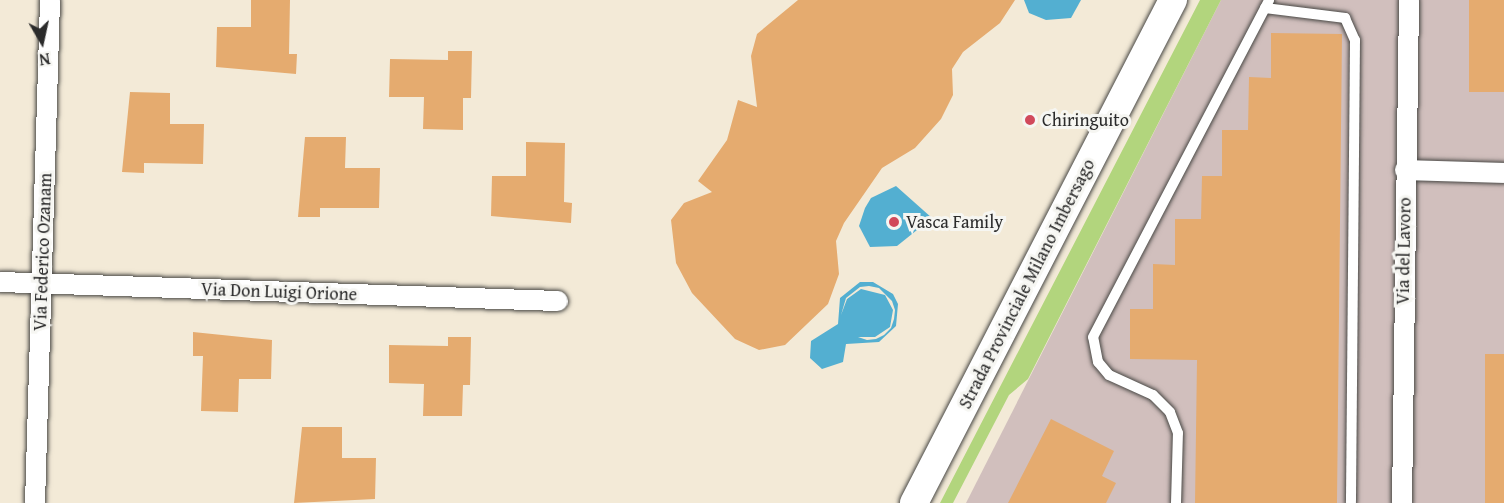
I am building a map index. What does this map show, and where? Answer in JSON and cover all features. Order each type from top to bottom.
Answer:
[{"type":"main road","name":"Strada Provinciale Milano Imbersago","points":[[914,503],[1173,0]]},
{"type":"street","name":"Via Federico Ozanam","points":[[35,503],[50,0]]},
{"type":"street","name":"Via del Lavoro","points":[[1402,503],[1409,0]]},
{"type":"street","points":[[1405,170],[1504,173]]},
{"type":"street","name":"Via Don Luigi Orione","points":[[0,282],[558,301]]},
{"type":"lane","points":[[1176,503],[1178,440],[1170,412],[1152,395],[1109,375],[1098,362],[1093,337],[1267,4],[1345,18],[1355,40],[1351,503]]},
{"type":"shaded area","points":[[1221,0],[1504,0],[1504,503],[966,503]]},
{"type":"green space","points":[[1200,0],[1221,0],[1028,379],[1009,395],[953,503],[940,503]]},
{"type":"water","points":[[1024,0],[1081,0],[1071,18],[1046,20],[1029,13]]},
{"type":"water","name":"Vasca Family","points":[[896,186],[932,218],[897,246],[870,247],[859,226],[865,208],[871,198]]},
{"type":"water","points":[[860,282],[873,282],[893,294],[898,304],[896,326],[879,342],[846,344],[843,362],[822,369],[810,358],[811,341],[838,324],[840,298]],"holes":[[[860,287],[879,288],[892,301],[895,310],[894,319],[891,328],[884,335],[867,340],[858,337],[875,337],[890,327],[893,310],[885,295],[861,289],[847,299],[841,315],[846,298]]]},
{"type":"building","points":[[251,0],[290,0],[289,54],[297,54],[296,74],[216,67],[217,27],[251,27]]},
{"type":"building","points":[[798,0],[1015,0],[1000,23],[963,52],[952,69],[953,95],[941,119],[915,148],[882,168],[844,223],[836,241],[839,274],[828,304],[785,345],[759,350],[735,339],[692,293],[676,263],[671,220],[684,203],[712,192],[698,181],[727,140],[738,100],[757,107],[751,56],[757,34]]},
{"type":"building","points":[[1469,0],[1504,0],[1504,92],[1469,92]]},
{"type":"building","points":[[1271,33],[1342,34],[1337,503],[1195,503],[1197,360],[1130,359],[1130,309],[1153,309],[1153,264],[1175,265],[1175,219],[1201,219],[1202,176],[1222,176],[1222,130],[1248,130],[1249,77],[1271,78]]},
{"type":"building","points":[[448,51],[472,51],[471,98],[463,98],[463,130],[423,129],[424,97],[389,97],[390,59],[448,60]]},
{"type":"building","points":[[130,92],[170,93],[170,124],[204,124],[203,164],[144,163],[144,173],[122,172]]},
{"type":"building","points":[[305,137],[346,137],[345,168],[380,168],[379,208],[320,208],[320,217],[298,217]]},
{"type":"building","points":[[526,142],[565,143],[564,202],[572,203],[571,223],[491,216],[492,176],[526,176]]},
{"type":"building","points":[[193,332],[272,340],[271,379],[239,379],[238,412],[201,411],[203,356],[193,356]]},
{"type":"building","points":[[448,337],[471,337],[470,385],[463,385],[462,416],[423,416],[424,384],[389,383],[389,345],[448,346]]},
{"type":"building","points":[[1485,354],[1504,354],[1504,503],[1485,503]]},
{"type":"building","points":[[1051,419],[1114,451],[1102,476],[1116,483],[1106,503],[1008,503]]},
{"type":"building","points":[[302,427],[342,427],[342,458],[376,458],[375,499],[294,503]]},
{"type":"place","name":"Chiringuito","points":[[1030,120]]},
{"type":"place","name":"Vasca Family","points":[[894,222]]}]
